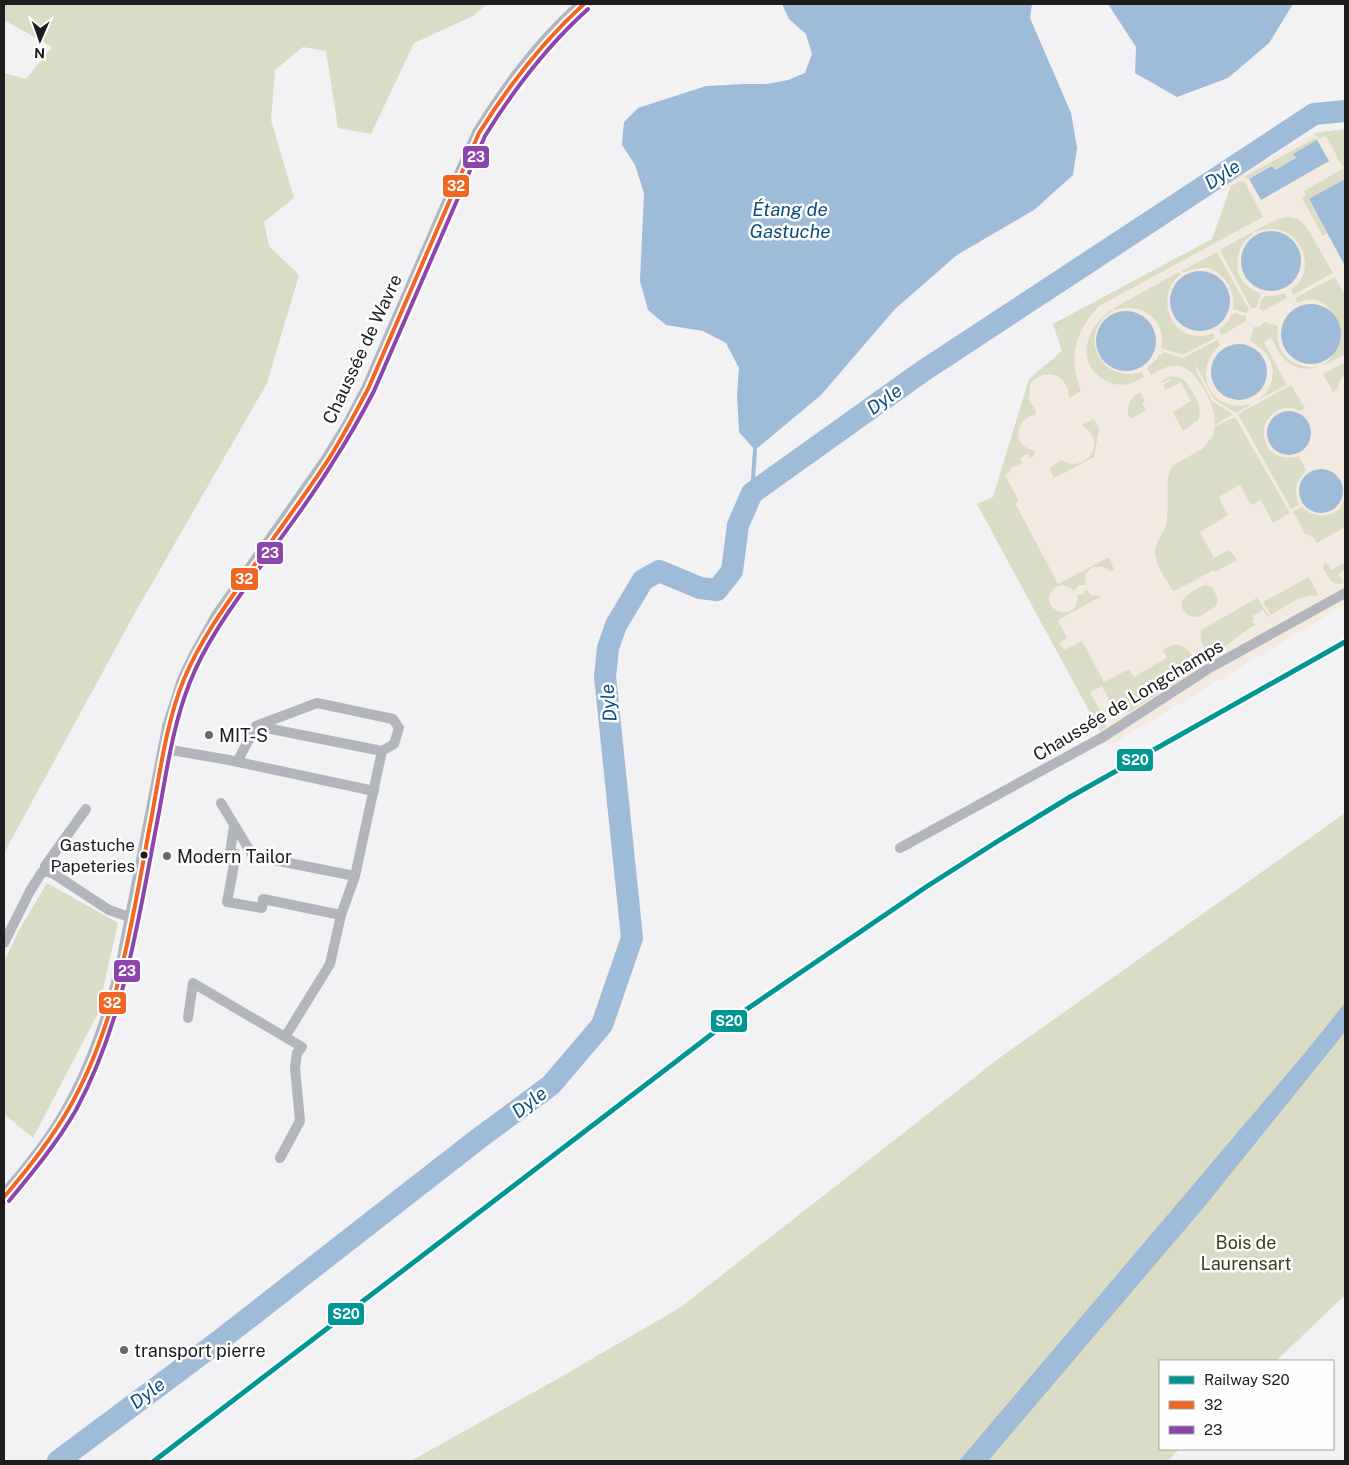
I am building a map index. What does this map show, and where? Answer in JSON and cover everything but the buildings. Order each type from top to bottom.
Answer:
[{"type":"main road","name":"Chaussée de Wavre","points":[[4,1197],[53,1135],[98,1048],[113,1005],[122,968],[169,727],[184,680],[195,657],[218,616],[327,461],[348,427],[368,389],[479,133],[497,105],[536,53],[575,11],[584,4]]},
{"type":"street","name":"Chaussée de Longchamps","points":[[900,848],[1103,737],[1208,668],[1345,593]]},
{"type":"street","points":[[237,762],[256,726],[317,703],[393,719],[398,728],[394,744],[382,752],[355,876],[340,914],[330,964],[284,1037]]},
{"type":"street","points":[[256,726],[382,752]]},
{"type":"street","points":[[165,749],[374,791]]},
{"type":"street","points":[[220,803],[253,856],[355,876]]},
{"type":"street","points":[[48,872],[45,866],[86,809]]},
{"type":"street","points":[[234,826],[230,853],[236,854],[227,902],[262,908],[263,899],[340,914]]},
{"type":"street","points":[[4,943],[30,891],[42,872],[54,874],[109,910],[132,918]]},
{"type":"street","points":[[188,1018],[193,983],[302,1048],[297,1053],[295,1068],[300,1121],[280,1158]]},
{"type":"shaded area","points":[[1345,129],[1345,605],[1109,746],[977,504],[993,497],[1029,379],[1062,351],[1053,324],[1212,239],[1230,187],[1222,191],[1221,186],[1314,133]]},
{"type":"green space","points":[[4,4],[487,4],[473,16],[414,43],[371,134],[338,128],[326,51],[303,47],[275,70],[271,120],[294,198],[264,222],[269,246],[299,275],[267,383],[131,620],[4,853],[4,73],[26,79],[52,47],[4,20]]},
{"type":"green space","points":[[1345,129],[1345,179],[1309,200],[1327,233],[1323,236],[1302,198],[1306,195],[1304,191],[1344,168],[1336,157],[1326,136],[1319,139],[1314,133]]},
{"type":"green space","points":[[1315,138],[1317,140],[1294,154],[1296,158],[1275,170],[1272,166],[1249,179],[1244,177]]},
{"type":"green space","points":[[1240,181],[1245,182],[1263,217],[1099,306],[1084,325],[1076,346],[1075,368],[1081,391],[1069,398],[1069,393],[1062,380],[1049,374],[1040,376],[1030,384],[1029,400],[1036,411],[1035,415],[1023,421],[1018,434],[1022,445],[1035,451],[1035,455],[1030,458],[1028,454],[1020,458],[1022,463],[1011,468],[1011,471],[1005,475],[1019,501],[1015,503],[1058,584],[1109,557],[1114,570],[1110,571],[1103,567],[1093,567],[1086,574],[1086,585],[1079,585],[1074,591],[1064,586],[1058,586],[1053,590],[1049,597],[1050,604],[1060,612],[1073,610],[1077,595],[1083,594],[1086,589],[1090,595],[1102,596],[1058,620],[1067,638],[1059,643],[1064,650],[1082,641],[1104,682],[1129,669],[1134,677],[1167,658],[1163,650],[1174,645],[1187,649],[1194,660],[1196,668],[1190,674],[1129,712],[1121,706],[1113,708],[1102,686],[1090,692],[1106,721],[1106,726],[1100,731],[977,504],[993,497],[1029,379],[1062,351],[1053,324],[1212,239],[1231,186]]},
{"type":"green space","points":[[1287,217],[1298,219],[1306,226],[1333,273],[1293,295],[1291,290],[1300,281],[1304,270],[1305,258],[1301,247],[1283,231],[1270,229],[1254,231]]},
{"type":"green space","points":[[1252,232],[1253,234],[1240,250],[1237,263],[1240,277],[1244,283],[1261,294],[1256,308],[1251,308],[1220,250]]},
{"type":"green space","points":[[1217,252],[1249,310],[1246,313],[1233,309],[1233,296],[1228,284],[1213,270],[1197,268],[1183,273],[1182,271]]},
{"type":"green space","points":[[1179,272],[1181,274],[1173,282],[1167,303],[1173,322],[1180,330],[1190,334],[1202,336],[1213,333],[1215,338],[1183,355],[1161,348],[1162,338],[1160,329],[1150,315],[1134,308],[1115,310],[1114,308]]},
{"type":"green space","points":[[1335,277],[1345,295],[1345,354],[1323,365],[1331,357],[1336,346],[1337,333],[1335,321],[1330,310],[1322,302],[1311,300],[1297,303],[1295,298]]},
{"type":"green space","points":[[1285,293],[1287,298],[1263,311],[1259,308],[1262,298],[1265,296]]},
{"type":"green space","points":[[1111,310],[1101,320],[1096,332],[1095,343],[1098,354],[1104,364],[1114,371],[1126,374],[1141,372],[1144,377],[1128,384],[1122,385],[1106,381],[1093,370],[1088,361],[1086,352],[1091,333],[1096,324]]},
{"type":"green space","points":[[1235,313],[1246,316],[1246,321],[1222,335],[1219,330],[1229,320],[1231,314],[1234,315]]},
{"type":"green space","points":[[1264,322],[1278,326],[1280,346],[1288,359],[1304,366],[1315,367],[1322,365],[1312,368],[1296,367],[1281,355],[1271,338],[1264,342],[1287,385],[1258,400],[1266,393],[1273,377],[1270,360],[1259,346],[1250,341],[1254,327],[1259,327]]},
{"type":"green space","points":[[1217,340],[1220,345],[1211,356],[1207,368],[1206,379],[1210,389],[1216,398],[1226,403],[1238,406],[1252,404],[1236,413],[1214,399],[1196,366],[1195,368],[1212,401],[1233,414],[1215,425],[1211,404],[1194,375],[1182,367],[1176,366],[1160,370],[1151,375],[1147,368],[1163,352],[1183,358]]},
{"type":"green space","points":[[1345,362],[1345,375],[1341,378],[1337,390],[1333,392],[1323,374]]},
{"type":"green space","points":[[1171,376],[1185,381],[1198,404],[1198,420],[1183,431],[1173,412],[1191,401],[1181,382],[1166,390],[1163,385],[1171,380],[1162,383],[1161,381]]},
{"type":"green space","points":[[1291,385],[1305,408],[1300,411],[1294,408],[1285,408],[1274,413],[1267,420],[1264,429],[1264,439],[1268,447],[1275,454],[1286,457],[1299,456],[1306,471],[1296,487],[1299,505],[1291,509],[1238,414]]},
{"type":"green space","points":[[1140,392],[1145,401],[1142,403],[1146,411],[1130,419],[1129,404],[1133,397]]},
{"type":"green space","points":[[1235,417],[1290,513],[1273,523],[1261,500],[1251,505],[1240,485],[1220,496],[1219,498],[1228,515],[1200,532],[1214,558],[1228,550],[1229,552],[1231,551],[1237,560],[1174,591],[1159,568],[1155,554],[1156,546],[1166,525],[1168,477],[1172,466],[1202,449],[1213,436],[1214,427]]},
{"type":"green space","points":[[1094,419],[1099,429],[1094,457],[1054,478],[1049,468],[1062,460],[1070,464],[1078,463],[1091,455],[1094,448],[1094,440],[1090,432],[1082,425]]},
{"type":"green space","points":[[1345,498],[1345,527],[1317,543],[1313,537],[1305,534],[1293,511],[1302,507],[1320,516],[1327,515],[1338,510]]},
{"type":"green space","points":[[1345,562],[1345,569],[1338,574],[1344,583],[1336,584],[1329,578],[1323,568],[1324,564],[1327,563],[1331,570]]},
{"type":"green space","points":[[1309,577],[1317,592],[1317,596],[1299,599],[1271,615],[1263,602]]},
{"type":"green space","points":[[1205,585],[1212,587],[1218,599],[1216,606],[1199,617],[1190,616],[1184,611],[1182,602],[1194,590]]},
{"type":"green space","points":[[1257,598],[1269,616],[1263,610],[1252,616],[1255,625],[1233,640],[1214,658],[1211,656],[1205,650],[1201,630]]},
{"type":"green space","name":"Bois de Laurensart","points":[[1345,813],[1345,1295],[1277,1360],[1159,1360],[1159,1450],[1178,1450],[1168,1461],[411,1461],[681,1307],[998,1059]]},
{"type":"green space","points":[[47,883],[118,923],[97,1015],[33,1138],[4,1114],[4,962],[18,932]]},
{"type":"water","name":"Étang de Gastuche","points":[[782,4],[1032,4],[1030,18],[1071,113],[1077,148],[1073,175],[1034,210],[957,255],[895,309],[821,395],[755,450],[739,432],[737,395],[739,368],[726,343],[703,331],[666,325],[648,310],[640,281],[644,193],[635,165],[622,145],[624,122],[638,108],[706,86],[767,84],[788,80],[805,73],[812,54],[806,34],[789,19]]},
{"type":"water","points":[[1108,4],[1293,4],[1269,43],[1228,78],[1177,97],[1135,73],[1136,47]]},
{"type":"water","points":[[1317,140],[1329,161],[1261,200],[1249,179],[1272,166],[1275,170],[1296,158],[1293,154]]},
{"type":"water","points":[[1345,179],[1345,266],[1309,199]]},
{"type":"water","points":[[1271,231],[1288,236],[1296,244],[1301,261],[1296,278],[1288,286],[1271,291],[1254,286],[1246,278],[1241,261],[1246,244],[1254,236]]},
{"type":"water","points":[[1194,271],[1206,271],[1217,276],[1225,284],[1230,295],[1228,313],[1217,326],[1206,331],[1194,331],[1183,326],[1175,318],[1170,307],[1170,295],[1175,284],[1183,276]]},
{"type":"water","points":[[1305,304],[1317,304],[1328,309],[1336,317],[1341,328],[1339,346],[1328,359],[1317,364],[1305,364],[1294,359],[1286,351],[1281,340],[1281,328],[1286,317],[1294,309]]},
{"type":"water","points":[[1126,311],[1143,316],[1151,324],[1156,341],[1151,358],[1143,366],[1126,371],[1109,366],[1101,358],[1096,341],[1101,324],[1109,316]]},
{"type":"water","points":[[1233,344],[1245,344],[1255,348],[1263,356],[1267,372],[1263,388],[1255,396],[1245,400],[1233,400],[1223,396],[1215,388],[1211,378],[1211,366],[1215,356],[1223,348]]},
{"type":"water","points":[[1293,411],[1305,417],[1310,424],[1310,442],[1305,449],[1298,454],[1285,455],[1277,452],[1270,445],[1267,429],[1270,421],[1277,414]]},
{"type":"water","points":[[1317,469],[1325,469],[1337,475],[1343,491],[1337,507],[1325,513],[1317,513],[1305,507],[1299,495],[1299,487],[1305,475]]},
{"type":"water","points":[[1345,1003],[1345,1032],[1204,1207],[988,1461],[959,1461],[1304,1054]]},
{"type":"waterway","name":"Dyle","points":[[58,1461],[219,1341],[478,1139],[551,1085],[602,1025],[632,938],[605,676],[608,648],[616,625],[643,580],[659,571],[700,588],[717,590],[732,571],[738,525],[752,493],[923,371],[1314,114],[1345,111]]},
{"type":"waterway","points":[[752,493],[755,450]]},
{"type":"rail line","name":"S20","points":[[154,1461],[725,1024],[926,887],[998,841],[1070,797],[1345,642]]},
{"type":"transit line","name":"32","points":[[4,1197],[54,1133],[68,1110],[100,1041],[112,1005],[130,932],[168,731],[178,696],[191,663],[218,618],[320,473],[349,425],[368,389],[479,133],[502,98],[540,49],[584,4]]},
{"type":"transit line","name":"23","points":[[9,1201],[69,1122],[92,1076],[106,1041],[118,1006],[136,933],[174,734],[184,699],[197,666],[223,621],[317,488],[374,391],[485,136],[532,69],[588,9]]},
{"type":"place","name":"MIT-S","points":[[209,735]]},
{"type":"place","name":"Gastuche Papeteries","points":[[144,855]]},
{"type":"place","name":"Modern Tailor","points":[[167,856]]},
{"type":"place","name":"transport pierre","points":[[124,1350]]}]
